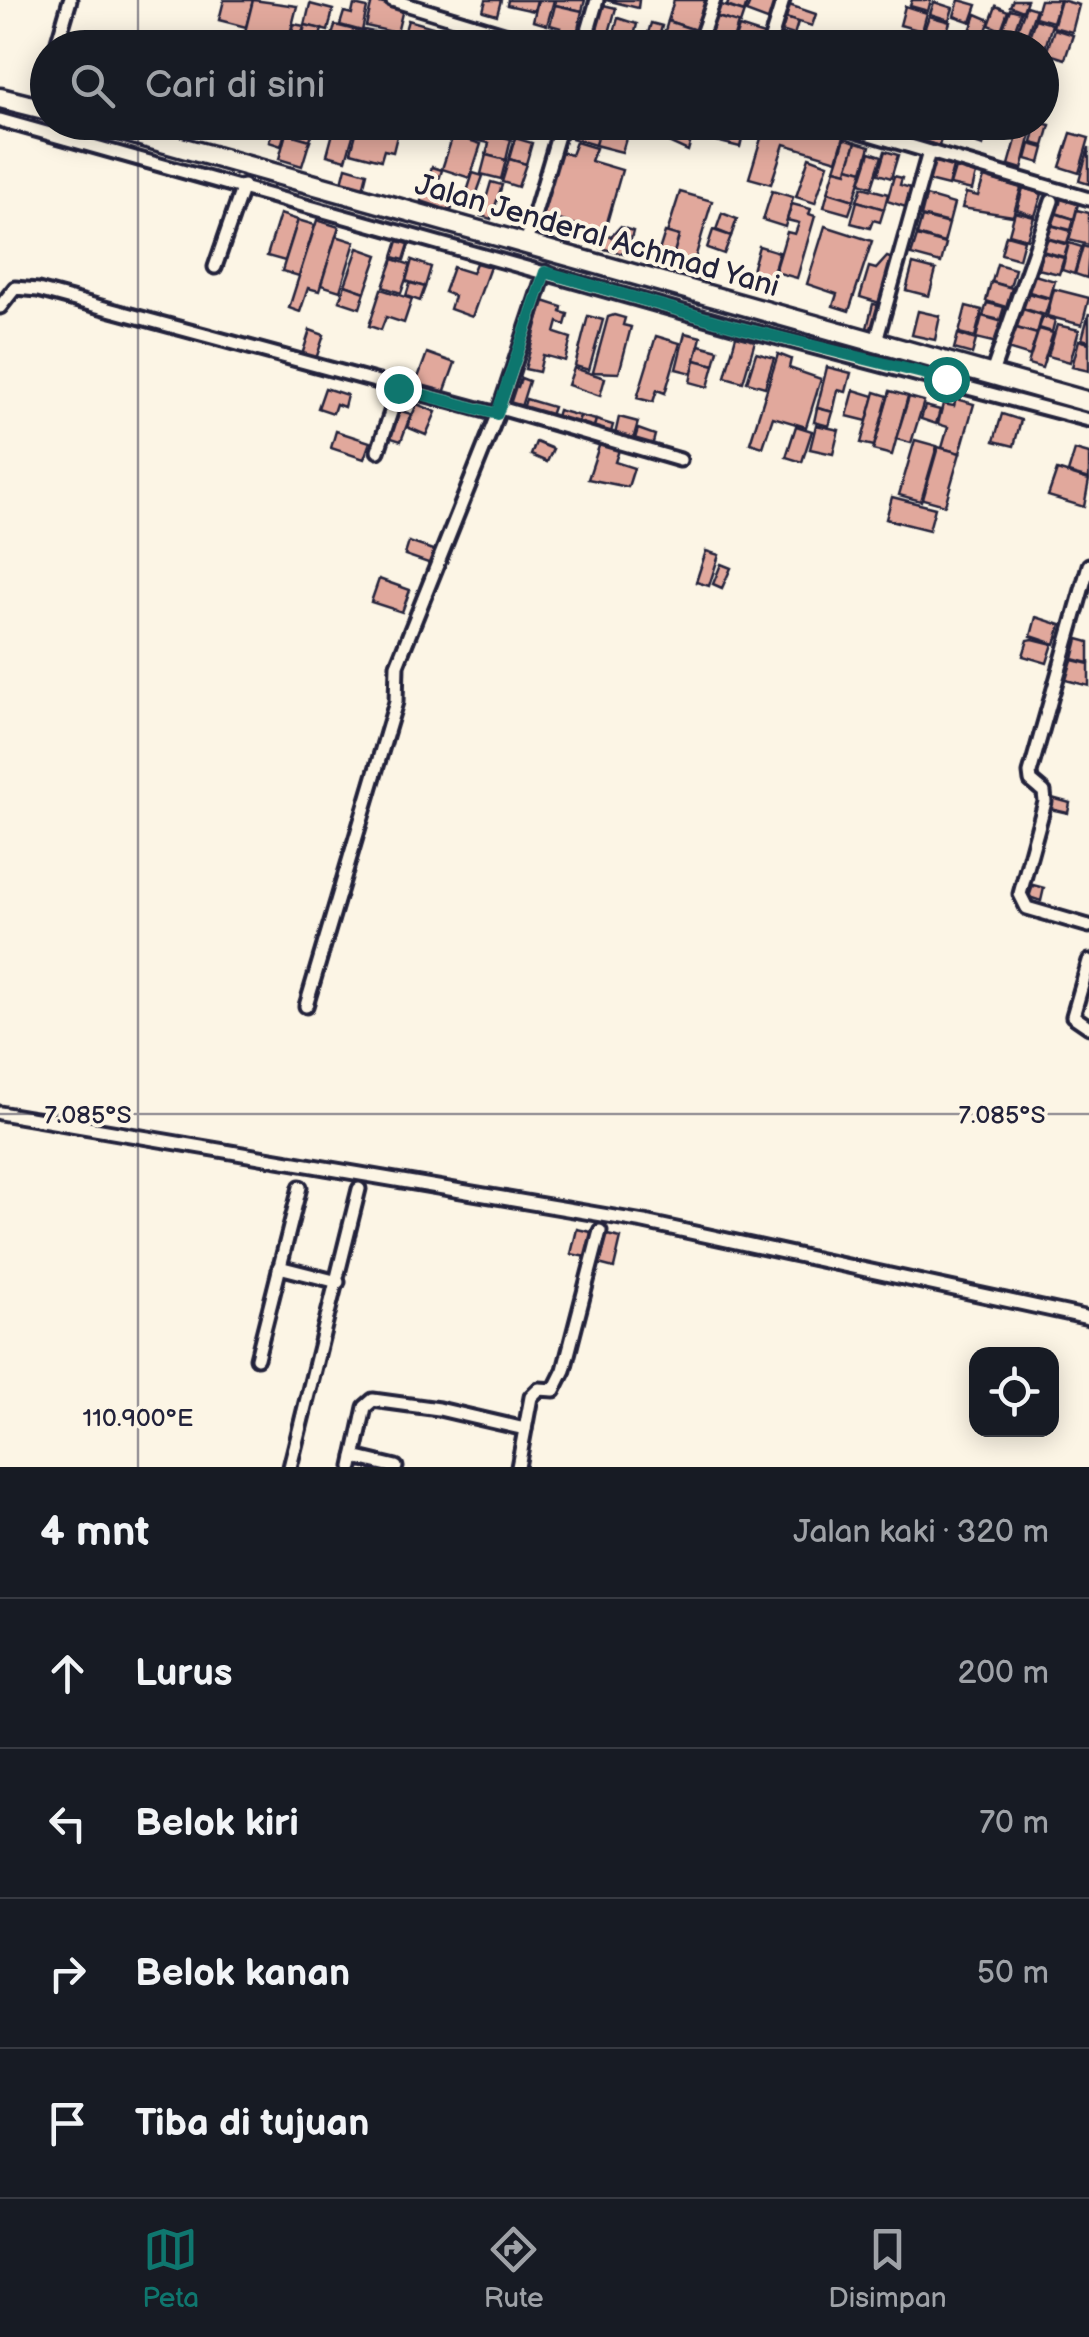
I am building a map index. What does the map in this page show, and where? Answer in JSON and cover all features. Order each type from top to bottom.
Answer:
[{"type":"main road","points":[[0,98],[30,106]]},
{"type":"main road","name":"Jalan Jenderal Achmad Yani","points":[[155,140],[1089,402]]},
{"type":"street","points":[[61,30],[70,0]]},
{"type":"street","points":[[392,0],[491,30]]},
{"type":"street","points":[[588,30],[597,0]]},
{"type":"street","points":[[704,30],[714,0]]},
{"type":"street","points":[[774,30],[783,0]]},
{"type":"street","points":[[0,120],[30,128]]},
{"type":"street","points":[[74,140],[1089,420]]},
{"type":"street","points":[[526,244],[557,140]]},
{"type":"street","points":[[890,140],[1089,199]]},
{"type":"street","points":[[874,344],[930,152]]},
{"type":"street","points":[[215,268],[243,186]]},
{"type":"street","points":[[991,376],[1052,201]]},
{"type":"street","points":[[306,1006],[396,702],[397,665],[499,411],[545,272]]},
{"type":"street","points":[[0,307],[15,288],[38,290],[680,460]]},
{"type":"street","points":[[378,451],[398,388]]},
{"type":"street","points":[[1089,565],[1030,773],[1031,781],[1044,792],[1045,802],[1020,894],[1027,908],[1089,926]]},
{"type":"street","points":[[1089,961],[1073,1016],[1089,1027]]},
{"type":"street","points":[[0,1113],[644,1222],[1089,1318]]},
{"type":"street","points":[[257,1358],[300,1187]]},
{"type":"street","points":[[290,1467],[359,1189]]},
{"type":"street","points":[[518,1467],[534,1391],[554,1390],[559,1384],[600,1231]]},
{"type":"street","points":[[279,1267],[338,1282]]},
{"type":"street","points":[[396,1467],[353,1462],[365,1407],[373,1400],[439,1408],[525,1429]]},
{"type":"building","points":[[224,0],[253,0],[246,27],[219,20]]},
{"type":"building","points":[[253,0],[297,6],[291,30],[246,30]]},
{"type":"building","points":[[486,0],[501,0],[497,15],[483,11]]},
{"type":"building","points":[[508,0],[537,0],[534,11],[507,5]]},
{"type":"building","points":[[538,0],[554,0],[547,25],[533,21]]},
{"type":"building","points":[[556,0],[585,0],[582,11],[555,5]]},
{"type":"building","points":[[606,0],[639,0],[638,8]]},
{"type":"building","points":[[674,0],[709,0],[699,30],[668,21]]},
{"type":"building","points":[[729,0],[748,0],[744,12],[727,6]]},
{"type":"building","points":[[751,0],[778,1],[770,21],[746,12]]},
{"type":"building","points":[[912,0],[931,0],[928,11],[910,6]]},
{"type":"building","points":[[959,0],[977,5],[971,22],[954,16]]},
{"type":"building","points":[[1013,0],[1027,0],[1023,11],[1010,6]]},
{"type":"building","points":[[1040,0],[1060,0],[1053,22],[1035,17]]},
{"type":"building","points":[[1061,0],[1079,5],[1072,32],[1053,27]]},
{"type":"building","points":[[372,1],[403,9],[398,30],[366,26]]},
{"type":"building","points":[[934,2],[953,8],[949,20],[930,14]]},
{"type":"building","points":[[715,3],[744,12],[740,24],[711,15]]},
{"type":"building","points":[[310,4],[333,10],[328,30],[305,25]]},
{"type":"building","points":[[599,4],[616,8],[610,30],[591,30]]},
{"type":"building","points":[[786,4],[816,14],[812,26],[782,17]]},
{"type":"building","points":[[354,5],[367,8],[362,30],[340,25],[344,12],[352,14]]},
{"type":"building","points":[[555,5],[582,11],[578,30],[561,30],[550,25]]},
{"type":"building","points":[[905,6],[927,13],[922,30],[900,25]]},
{"type":"building","points":[[996,6],[1008,11],[1001,30],[989,25]]},
{"type":"building","points":[[1026,6],[1036,9],[1029,30],[1017,30]]},
{"type":"building","points":[[1010,9],[1021,12],[1015,30],[1002,30]]},
{"type":"building","points":[[976,14],[990,20],[986,30],[970,30]]},
{"type":"building","points":[[713,16],[738,23],[736,30],[709,30]]},
{"type":"building","points":[[929,16],[950,22],[947,30],[924,30]]},
{"type":"building","points":[[782,17],[798,22],[796,30],[778,30]]},
{"type":"building","points":[[618,18],[637,24],[636,30],[615,30]]},
{"type":"building","points":[[1035,19],[1052,24],[1050,30],[1031,30]]},
{"type":"building","points":[[408,20],[433,27],[432,30],[405,30]]},
{"type":"building","points":[[668,21],[692,29],[692,30],[665,30]]},
{"type":"building","points":[[651,23],[662,26],[661,30],[649,30]]},
{"type":"building","points":[[1059,31],[1073,35],[1065,59],[1059,57]]},
{"type":"building","points":[[1071,133],[1089,138],[1079,173],[1060,167]]},
{"type":"building","points":[[284,140],[310,140],[302,166],[279,159]]},
{"type":"building","points":[[331,140],[352,140],[346,160],[327,155]]},
{"type":"building","points":[[354,140],[396,140],[393,152],[384,150],[381,160],[351,152]]},
{"type":"building","points":[[451,140],[481,144],[470,178],[442,169]]},
{"type":"building","points":[[476,140],[511,140],[506,160],[486,155],[489,143]]},
{"type":"building","points":[[514,140],[532,143],[526,164],[509,159]]},
{"type":"building","points":[[596,140],[626,140],[622,152],[595,145]]},
{"type":"building","points":[[664,140],[691,140],[688,151]]},
{"type":"building","points":[[712,140],[742,140],[740,147]]},
{"type":"building","points":[[761,140],[843,140],[837,160],[784,144],[771,184],[749,178]]},
{"type":"building","points":[[844,140],[856,142],[847,172],[835,169]]},
{"type":"building","points":[[1016,140],[1029,140],[1022,169],[1009,165]]},
{"type":"building","points":[[576,142],[596,148],[591,161],[622,170],[604,233],[552,218],[548,232],[535,229],[558,151],[571,155]]},
{"type":"building","points":[[856,142],[870,146],[863,171],[848,167]]},
{"type":"building","points":[[1030,144],[1044,148],[1040,163],[1026,159]]},
{"type":"building","points":[[1089,147],[1089,184],[1079,181]]},
{"type":"building","points":[[885,151],[898,155],[891,178],[878,174]]},
{"type":"building","points":[[870,152],[882,156],[872,187],[860,183]]},
{"type":"building","points":[[486,155],[506,160],[501,179],[481,174]]},
{"type":"building","points":[[809,157],[828,164],[815,203],[796,197]]},
{"type":"building","points":[[934,158],[954,163],[948,186],[928,181]]},
{"type":"building","points":[[509,159],[526,164],[518,187],[502,182]]},
{"type":"building","points":[[346,167],[367,173],[363,189],[342,183]]},
{"type":"building","points":[[432,167],[442,170],[437,186],[457,192],[451,211],[421,201]]},
{"type":"building","points":[[848,167],[863,171],[854,200],[828,192],[835,169],[847,172]]},
{"type":"building","points":[[955,168],[976,174],[972,190],[950,185]]},
{"type":"building","points":[[473,173],[483,176],[473,204],[464,201]]},
{"type":"building","points":[[894,176],[902,178],[900,185],[918,190],[912,209],[887,201]]},
{"type":"building","points":[[984,177],[1021,188],[1013,216],[962,208],[966,193],[978,196]]},
{"type":"building","points":[[491,182],[502,185],[491,219],[481,216]]},
{"type":"building","points":[[862,187],[888,194],[884,209],[857,201]]},
{"type":"building","points":[[1023,188],[1042,194],[1035,216],[1017,210]]},
{"type":"building","points":[[772,191],[793,197],[785,227],[763,220]]},
{"type":"building","points":[[680,192],[712,201],[693,265],[672,259],[679,236],[667,233]]},
{"type":"building","points":[[828,192],[854,200],[849,214],[824,207]]},
{"type":"building","points":[[926,196],[954,204],[949,223],[921,216]]},
{"type":"building","points":[[1060,198],[1078,204],[1074,219],[1056,213]]},
{"type":"building","points":[[857,201],[884,209],[880,222],[873,220],[870,228],[851,223]]},
{"type":"building","points":[[792,204],[811,209],[809,214],[815,216],[797,278],[775,272],[787,232],[795,234],[799,223],[787,220]]},
{"type":"building","points":[[1077,210],[1089,213],[1089,245],[1069,240]]},
{"type":"building","points":[[1015,212],[1034,217],[1027,239],[1009,234]]},
{"type":"building","points":[[722,213],[737,219],[731,236],[716,230]]},
{"type":"building","points":[[1054,213],[1074,219],[1071,230],[1051,225]]},
{"type":"building","points":[[280,214],[298,220],[285,261],[267,256]]},
{"type":"building","points":[[922,217],[949,224],[944,243],[917,235]]},
{"type":"building","points":[[298,220],[315,225],[299,276],[282,271]]},
{"type":"building","points":[[317,220],[339,227],[319,291],[308,288],[300,312],[289,308]]},
{"type":"building","points":[[1050,225],[1071,231],[1067,243],[1046,238]]},
{"type":"building","points":[[825,226],[872,241],[849,311],[833,306],[837,294],[807,284]]},
{"type":"building","points":[[620,227],[633,231],[627,255],[601,248],[604,235],[611,237]]},
{"type":"building","points":[[713,230],[731,236],[724,254],[707,248]]},
{"type":"building","points":[[665,232],[679,236],[672,259],[658,254]]},
{"type":"building","points":[[1006,235],[1024,240],[1019,259],[1001,254]]},
{"type":"building","points":[[336,236],[355,242],[340,291],[321,285]]},
{"type":"building","points":[[917,236],[946,244],[941,263],[911,255]]},
{"type":"building","points":[[1045,238],[1068,245],[1064,257],[1042,251]]},
{"type":"building","points":[[398,241],[409,244],[404,260],[393,257]]},
{"type":"building","points":[[1069,243],[1082,247],[1074,274],[1062,270]]},
{"type":"building","points":[[759,246],[779,252],[771,280],[751,274]]},
{"type":"building","points":[[1083,246],[1089,248],[1087,278],[1075,274]]},
{"type":"building","points":[[358,248],[378,255],[365,292],[345,285]]},
{"type":"building","points":[[1042,252],[1064,258],[1059,274],[1038,269]]},
{"type":"building","points":[[887,257],[896,260],[883,304],[860,297],[869,267],[876,269]]},
{"type":"building","points":[[393,259],[411,265],[401,293],[383,287]]},
{"type":"building","points":[[412,260],[431,267],[425,287],[406,281]]},
{"type":"building","points":[[476,263],[490,267],[472,317],[450,309],[454,296],[444,292],[453,267],[472,273]]},
{"type":"building","points":[[913,264],[936,270],[929,296],[906,290]]},
{"type":"building","points":[[997,264],[1015,269],[1010,287],[992,282]]},
{"type":"building","points":[[1031,274],[1055,281],[1050,298],[1026,291]]},
{"type":"building","points":[[991,282],[1012,288],[1006,307],[986,301]]},
{"type":"building","points":[[410,283],[425,287],[420,301],[406,296]]},
{"type":"building","points":[[345,285],[365,292],[360,308],[339,301]]},
{"type":"building","points":[[381,289],[412,299],[404,323],[386,317],[381,330],[369,326]]},
{"type":"building","points":[[1054,289],[1089,298],[1082,325],[1047,316]]},
{"type":"building","points":[[1027,293],[1050,299],[1045,315],[1022,308]]},
{"type":"building","points":[[543,301],[562,307],[561,312],[568,314],[565,325],[558,322],[555,333],[571,338],[565,361],[543,355],[539,372],[525,369]]},
{"type":"building","points":[[987,303],[1004,307],[1000,320],[983,316]]},
{"type":"building","points":[[873,304],[884,306],[878,331],[867,328]]},
{"type":"building","points":[[966,306],[982,310],[975,337],[959,333]]},
{"type":"building","points":[[1019,308],[1042,315],[1037,334],[1013,327]]},
{"type":"building","points":[[918,311],[940,316],[935,340],[912,335]]},
{"type":"building","points":[[1089,313],[1089,341],[1082,339]]},
{"type":"building","points":[[588,316],[603,320],[589,370],[575,366]]},
{"type":"building","points":[[982,316],[1003,322],[997,343],[976,338]]},
{"type":"building","points":[[608,317],[625,318],[623,325],[631,327],[619,373],[593,372]]},
{"type":"building","points":[[1043,317],[1055,320],[1052,332],[1039,328]]},
{"type":"building","points":[[1057,325],[1079,330],[1070,362],[1048,356]]},
{"type":"building","points":[[1013,327],[1037,334],[1030,356],[1007,349]]},
{"type":"building","points":[[1039,329],[1053,333],[1042,368],[1028,364]]},
{"type":"building","points":[[310,330],[324,335],[315,362],[301,358]]},
{"type":"building","points":[[685,333],[701,337],[692,373],[676,369]]},
{"type":"building","points":[[958,334],[976,340],[972,354],[954,349]]},
{"type":"building","points":[[656,336],[680,343],[665,393],[657,390],[653,402],[637,398]]},
{"type":"building","points":[[736,336],[755,341],[743,382],[725,377]]},
{"type":"building","points":[[1079,340],[1089,343],[1089,371],[1072,367]]},
{"type":"building","points":[[699,345],[718,350],[714,365],[695,360]]},
{"type":"building","points":[[427,353],[455,363],[443,396],[415,386]]},
{"type":"building","points":[[756,353],[774,358],[765,387],[747,382]]},
{"type":"building","points":[[778,354],[791,359],[789,368],[821,379],[806,427],[773,417],[763,447],[750,443]]},
{"type":"building","points":[[695,360],[714,365],[708,387],[690,382]]},
{"type":"building","points":[[827,367],[851,373],[846,392],[838,390],[833,412],[817,408]]},
{"type":"building","points":[[574,368],[605,378],[600,396],[568,385]]},
{"type":"building","points":[[521,378],[529,381],[519,413],[505,408],[512,385],[518,387]]},
{"type":"building","points":[[325,388],[347,395],[344,407],[336,404],[333,413],[318,408]]},
{"type":"building","points":[[854,390],[874,396],[867,421],[847,416]]},
{"type":"building","points":[[890,391],[908,396],[892,455],[873,450]]},
{"type":"building","points":[[875,392],[888,396],[874,446],[861,443]]},
{"type":"building","points":[[909,397],[924,401],[911,443],[896,439]]},
{"type":"building","points":[[526,399],[553,407],[548,421],[522,412]]},
{"type":"building","points":[[956,399],[974,404],[960,453],[942,448],[948,427],[938,424],[943,404],[954,406]]},
{"type":"building","points":[[417,404],[436,412],[426,435],[407,427]]},
{"type":"building","points":[[925,406],[940,410],[936,424],[921,419]]},
{"type":"building","points":[[817,408],[833,412],[829,426],[814,422]]},
{"type":"building","points":[[395,409],[411,414],[401,441],[385,436]]},
{"type":"building","points":[[558,410],[580,416],[576,430],[554,424]]},
{"type":"building","points":[[1002,414],[1021,420],[1014,446],[994,441]]},
{"type":"building","points":[[580,416],[596,420],[592,434],[576,430]]},
{"type":"building","points":[[619,417],[638,422],[632,443],[614,439]]},
{"type":"building","points":[[596,420],[613,425],[609,439],[592,434]]},
{"type":"building","points":[[816,425],[839,430],[833,454],[810,449]]},
{"type":"building","points":[[796,426],[812,431],[802,462],[786,457]]},
{"type":"building","points":[[638,429],[655,435],[651,450],[633,445]]},
{"type":"building","points":[[336,431],[370,442],[364,459],[331,448]]},
{"type":"building","points":[[915,440],[937,446],[921,501],[899,495]]},
{"type":"building","points":[[536,442],[553,449],[547,462],[531,455]]},
{"type":"building","points":[[600,443],[619,450],[615,462],[634,468],[628,487],[588,479]]},
{"type":"building","points":[[938,447],[960,453],[945,505],[923,499]]},
{"type":"building","points":[[1075,450],[1089,454],[1089,479],[1068,473]]},
{"type":"building","points":[[1057,470],[1089,480],[1084,507],[1048,496]]},
{"type":"building","points":[[892,497],[935,508],[929,530],[886,519]]},
{"type":"building","points":[[409,542],[436,551],[431,564],[405,555]]},
{"type":"building","points":[[706,551],[719,555],[709,586],[696,582]]},
{"type":"building","points":[[721,564],[731,568],[722,588],[713,584]]},
{"type":"building","points":[[379,579],[410,590],[402,612],[371,602]]},
{"type":"building","points":[[1036,617],[1061,625],[1055,644],[1031,636]]},
{"type":"building","points":[[1078,639],[1089,642],[1089,663],[1073,659]]},
{"type":"building","points":[[1028,640],[1053,644],[1047,663],[1023,656]]},
{"type":"building","points":[[1072,660],[1089,664],[1089,686],[1066,680]]},
{"type":"building","points":[[1052,798],[1070,803],[1068,813],[1050,809]]},
{"type":"building","points":[[1033,885],[1044,888],[1041,901],[1029,897]]},
{"type":"building","points":[[577,1229],[591,1232],[586,1257],[571,1254]]},
{"type":"building","points":[[603,1234],[621,1238],[614,1268],[595,1263]]},
{"type":"route","points":[[398,388],[497,414],[545,272],[733,326],[946,379]]}]
